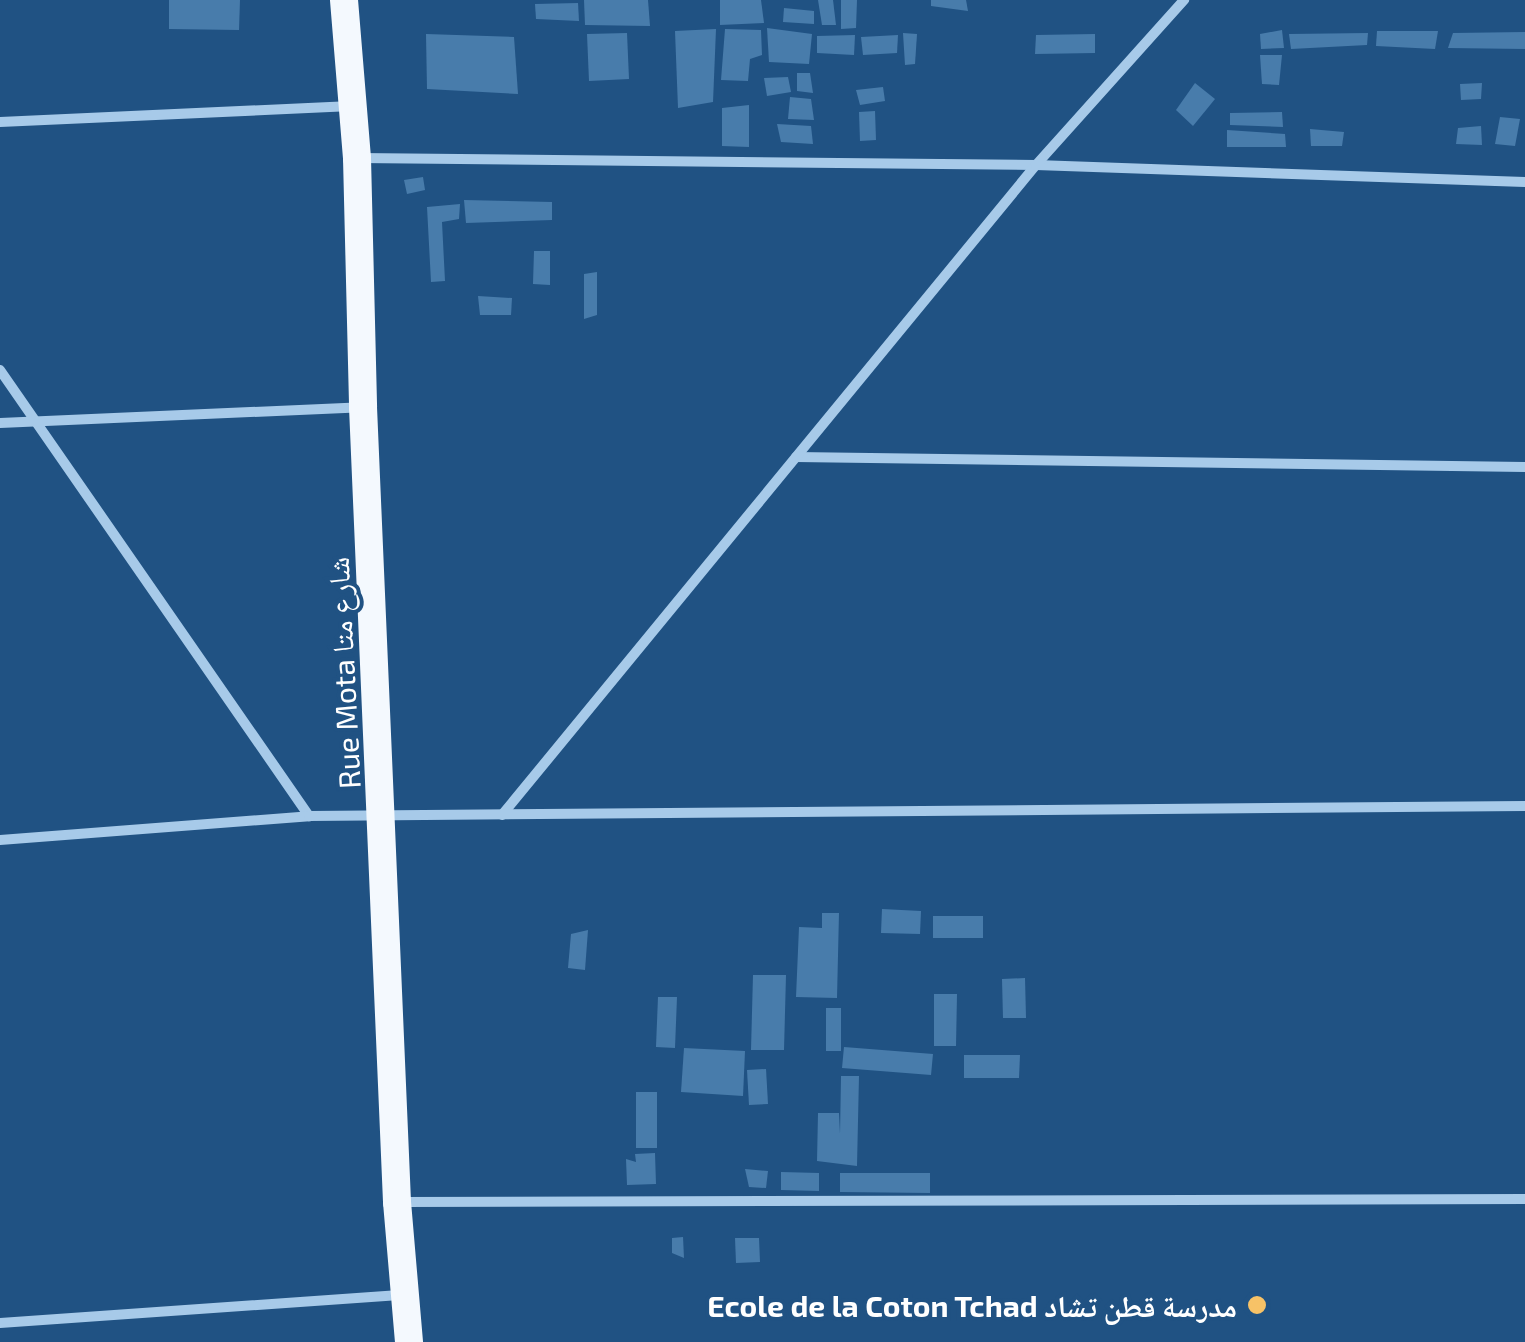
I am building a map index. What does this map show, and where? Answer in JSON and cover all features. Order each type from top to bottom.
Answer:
[{"type":"highway","name":"Rue Mota شارع متا","points":[[344,0],[357,158],[363,407],[397,1202],[409,1342]]},
{"type":"street","points":[[502,815],[1036,165],[1184,0]]},
{"type":"street","points":[[0,122],[353,106]]},
{"type":"street","points":[[357,158],[1036,165],[1525,182]]},
{"type":"street","points":[[0,370],[309,816]]},
{"type":"street","points":[[0,423],[363,407]]},
{"type":"street","points":[[796,457],[1525,467]]},
{"type":"street","points":[[0,840],[309,816],[1525,806]]},
{"type":"street","points":[[397,1202],[1525,1199]]},
{"type":"street","points":[[0,1323],[406,1294]]},
{"type":"building","points":[[169,0],[240,0],[239,30],[169,29]]},
{"type":"building","points":[[584,0],[648,0],[650,26],[585,25]]},
{"type":"building","points":[[720,0],[761,0],[764,23],[720,25]]},
{"type":"building","points":[[818,0],[833,0],[836,25],[822,25]]},
{"type":"building","points":[[841,0],[857,0],[856,28],[841,29]]},
{"type":"building","points":[[931,0],[966,0],[968,11],[931,6]]},
{"type":"building","points":[[578,3],[579,21],[536,19],[535,4]]},
{"type":"building","points":[[784,8],[814,11],[814,24],[783,22]]},
{"type":"building","points":[[767,28],[812,34],[809,64],[769,62]]},
{"type":"building","points":[[716,29],[713,102],[678,108],[675,31]]},
{"type":"building","points":[[725,29],[761,30],[762,55],[750,59],[748,81],[721,80]]},
{"type":"building","points":[[1282,30],[1284,48],[1261,49],[1260,34]]},
{"type":"building","points":[[1377,31],[1438,31],[1435,49],[1376,46]]},
{"type":"building","points":[[1525,32],[1525,49],[1448,48],[1453,33]]},
{"type":"building","points":[[627,33],[629,79],[589,81],[587,34]]},
{"type":"building","points":[[903,33],[917,34],[915,64],[905,65]]},
{"type":"building","points":[[1368,33],[1367,45],[1291,49],[1289,34]]},
{"type":"building","points":[[426,34],[514,37],[518,94],[427,89]]},
{"type":"building","points":[[1095,34],[1095,53],[1035,54],[1036,35]]},
{"type":"building","points":[[855,35],[854,55],[817,53],[817,36]]},
{"type":"building","points":[[898,35],[897,53],[863,55],[861,37]]},
{"type":"building","points":[[1260,55],[1282,55],[1279,85],[1262,84]]},
{"type":"building","points":[[797,73],[810,73],[813,93],[797,91]]},
{"type":"building","points":[[788,77],[791,92],[767,96],[764,78]]},
{"type":"building","points":[[1195,83],[1215,99],[1193,126],[1176,110]]},
{"type":"building","points":[[1482,83],[1481,99],[1461,100],[1460,84]]},
{"type":"building","points":[[883,87],[885,101],[860,105],[856,90]]},
{"type":"building","points":[[790,97],[811,99],[814,120],[788,119]]},
{"type":"building","points":[[749,105],[749,147],[722,146],[722,108]]},
{"type":"building","points":[[875,111],[876,140],[860,141],[859,112]]},
{"type":"building","points":[[1282,112],[1283,127],[1230,125],[1230,113]]},
{"type":"building","points":[[1500,117],[1520,119],[1515,146],[1495,144]]},
{"type":"building","points":[[777,124],[811,126],[813,144],[781,142]]},
{"type":"building","points":[[1481,126],[1482,145],[1456,144],[1458,128]]},
{"type":"building","points":[[1310,129],[1344,132],[1342,146],[1311,146]]},
{"type":"building","points":[[1227,130],[1285,134],[1286,147],[1227,147]]},
{"type":"building","points":[[423,177],[425,190],[407,194],[404,180]]},
{"type":"building","points":[[464,200],[552,202],[552,220],[466,223]]},
{"type":"building","points":[[460,204],[459,219],[442,222],[445,281],[431,282],[427,207]]},
{"type":"building","points":[[534,251],[550,251],[550,285],[533,284]]},
{"type":"building","points":[[597,272],[597,315],[584,319],[584,274]]},
{"type":"building","points":[[478,296],[512,298],[511,315],[480,315]]},
{"type":"building","points":[[882,909],[921,911],[920,934],[881,933]]},
{"type":"building","points":[[822,913],[839,913],[837,998],[796,997],[799,927],[822,928]]},
{"type":"building","points":[[933,916],[983,916],[983,938],[933,938]]},
{"type":"building","points":[[588,930],[585,970],[568,968],[571,934]]},
{"type":"building","points":[[753,975],[786,975],[784,1050],[751,1050]]},
{"type":"building","points":[[1025,978],[1026,1018],[1003,1018],[1002,979]]},
{"type":"building","points":[[934,994],[957,994],[956,1046],[934,1046]]},
{"type":"building","points":[[658,997],[677,997],[675,1048],[656,1047]]},
{"type":"building","points":[[826,1008],[841,1008],[841,1051],[826,1051]]},
{"type":"building","points":[[844,1047],[933,1054],[931,1075],[842,1068]]},
{"type":"building","points":[[684,1048],[745,1051],[743,1096],[681,1092]]},
{"type":"building","points":[[964,1055],[1020,1055],[1019,1078],[964,1078]]},
{"type":"building","points":[[766,1069],[768,1104],[749,1105],[747,1070]]},
{"type":"building","points":[[841,1076],[859,1076],[857,1166],[817,1161],[818,1113],[839,1113],[840,1134]]},
{"type":"building","points":[[636,1092],[657,1092],[657,1148],[636,1148]]},
{"type":"building","points":[[655,1153],[656,1184],[627,1185],[626,1159],[636,1162],[635,1154]]},
{"type":"building","points":[[745,1169],[768,1171],[766,1188],[749,1187]]},
{"type":"building","points":[[781,1172],[819,1173],[819,1191],[781,1190]]},
{"type":"building","points":[[840,1173],[930,1173],[930,1193],[840,1192]]},
{"type":"building","points":[[683,1237],[684,1258],[672,1253],[672,1238]]},
{"type":"building","points":[[735,1238],[759,1238],[760,1262],[736,1263]]},
{"type":"place","name":"Ecole de la Coton Tchad مدرسة قطن تشاد","points":[[1257,1305]]}]
